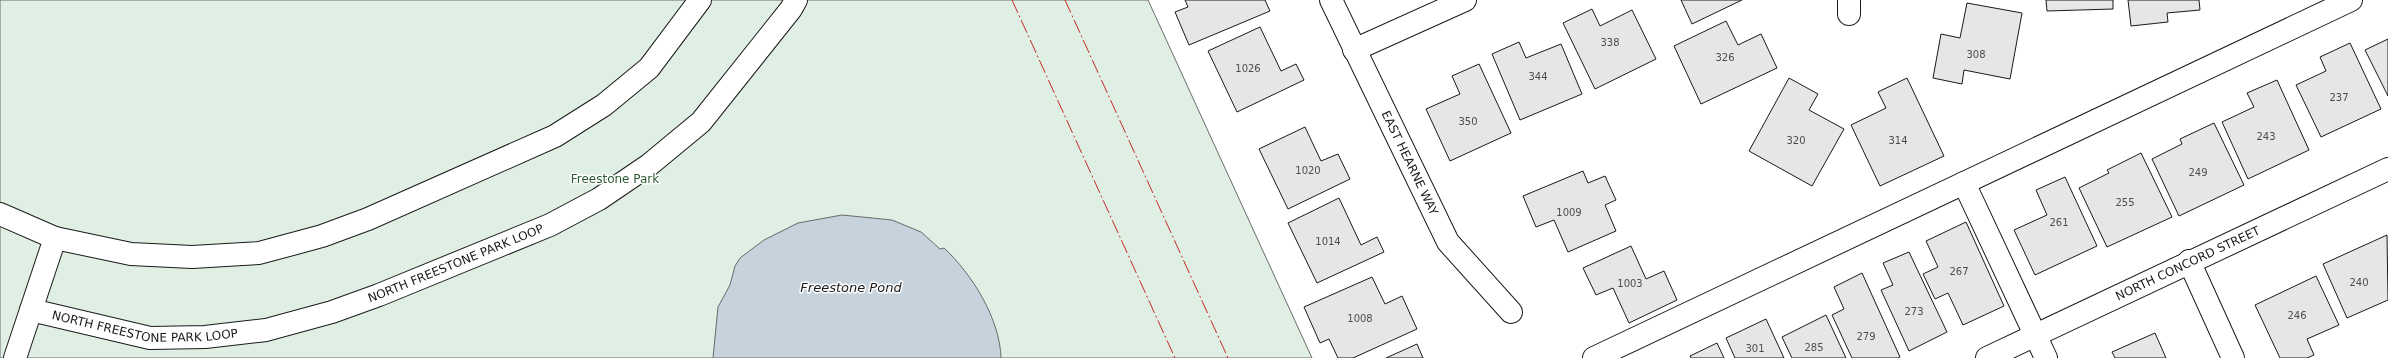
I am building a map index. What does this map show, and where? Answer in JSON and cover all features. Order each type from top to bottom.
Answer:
[{"type":"street","points":[[0,215],[55,238],[131,254],[192,257],[259,253],[329,233],[368,219],[555,136],[604,105],[649,68],[700,0]]},
{"type":"street","name":"NORTH FREESTONE PARK LOOP","points":[[31,310],[150,338],[205,337],[266,330],[332,312],[379,295],[550,225],[599,199],[649,165],[702,122],[791,10],[796,0]]},
{"type":"street","name":"EAST HEARNE WAY","points":[[1331,0],[1448,242],[1511,312]]},
{"type":"street","points":[[1354,50],[1465,0]]},
{"type":"street","points":[[1594,358],[2351,0]]},
{"type":"street","name":"NORTH CONCORD STREET","points":[[1987,358],[2189,261],[2388,169]]},
{"type":"street","points":[[1964,183],[2046,358]]},
{"type":"street","points":[[15,358],[55,238]]},
{"type":"street","points":[[2189,261],[2232,358]]},
{"type":"green space","name":"Freestone Park","points":[[0,0],[1148,0],[1312,358],[0,358]]},
{"type":"water","name":"Freestone Pond","points":[[842,215],[892,220],[921,232],[940,249],[944,248],[965,271],[983,298],[996,328],[1001,358],[713,358],[718,307],[730,285],[735,266],[740,258],[764,240],[798,223]]},
{"type":"building","points":[[1185,0],[1265,0],[1270,11],[1189,45],[1175,12],[1188,7]]},
{"type":"building","points":[[1681,0],[1742,0],[1692,24]]},
{"type":"building","points":[[2046,0],[2113,0],[2113,9],[2047,11]]},
{"type":"building","points":[[2128,0],[2199,0],[2200,10],[2167,13],[2168,22],[2131,26]]},
{"type":"building","points":[[1967,3],[2022,13],[2010,79],[1964,70],[1962,84],[1933,78],[1941,34],[1960,38]]},
{"type":"building","points":[[1592,9],[1600,26],[1632,10],[1656,59],[1595,89],[1563,23]]},
{"type":"building","points":[[1726,21],[1738,45],[1761,34],[1777,68],[1701,104],[1674,46]]},
{"type":"building","points":[[1260,27],[1281,71],[1296,64],[1304,80],[1237,112],[1208,51]]},
{"type":"building","points":[[2388,39],[2388,96],[2365,50]]},
{"type":"building","points":[[1519,42],[1526,58],[1561,44],[1582,94],[1520,120],[1492,54]]},
{"type":"building","points":[[2350,43],[2381,109],[2321,137],[2296,85],[2326,71],[2320,57]]},
{"type":"building","points":[[1479,64],[1511,133],[1450,161],[1426,109],[1460,94],[1452,76]]},
{"type":"building","points":[[1789,78],[1818,94],[1809,110],[1844,129],[1812,186],[1749,151]]},
{"type":"building","points":[[1907,78],[1944,156],[1880,186],[1851,125],[1886,108],[1878,92]]},
{"type":"building","points":[[2277,80],[2309,150],[2248,179],[2222,122],[2254,107],[2247,93]]},
{"type":"building","points":[[2214,123],[2244,185],[2179,216],[2152,159],[2182,144],[2180,139]]},
{"type":"building","points":[[1305,127],[1321,161],[1338,154],[1350,179],[1288,209],[1259,149]]},
{"type":"building","points":[[2141,153],[2172,217],[2107,247],[2079,188],[2109,173],[2107,170]]},
{"type":"building","points":[[1583,171],[1588,183],[1605,176],[1616,200],[1605,205],[1616,231],[1568,252],[1554,220],[1536,227],[1523,196]]},
{"type":"building","points":[[2065,177],[2097,246],[2035,275],[2014,230],[2047,215],[2036,190]]},
{"type":"building","points":[[1339,198],[1361,245],[1377,237],[1384,252],[1317,283],[1288,223]]},
{"type":"building","points":[[1966,222],[2004,306],[1963,325],[1948,293],[1935,299],[1923,274],[1938,267],[1926,241]]},
{"type":"building","points":[[2387,235],[2388,300],[2347,318],[2323,264]]},
{"type":"building","points":[[1631,246],[1646,279],[1664,271],[1677,300],[1629,323],[1613,288],[1596,295],[1583,268]]},
{"type":"building","points":[[1909,252],[1947,332],[1909,351],[1881,290],[1893,285],[1883,263]]},
{"type":"building","points":[[1862,273],[1900,357],[1898,358],[1852,358],[1832,315],[1844,309],[1834,287]]},
{"type":"building","points":[[2316,276],[2339,325],[2307,339],[2314,355],[2307,358],[2280,358],[2255,305]]},
{"type":"building","points":[[1372,277],[1385,304],[1402,296],[1417,329],[1353,358],[1338,358],[1329,339],[1320,343],[1304,307]]},
{"type":"building","points":[[1826,315],[1846,358],[1792,358],[1782,337]]},
{"type":"building","points":[[1766,319],[1784,358],[1735,358],[1726,338]]},
{"type":"building","points":[[2155,333],[2166,358],[2115,358],[2112,352]]},
{"type":"building","points":[[1717,343],[1724,358],[1691,358],[1690,356]]},
{"type":"building","points":[[1417,344],[1423,358],[1386,358]]},
{"type":"power","points":[[1012,0],[1175,358]]},
{"type":"power","points":[[1065,0],[1228,358]]}]
